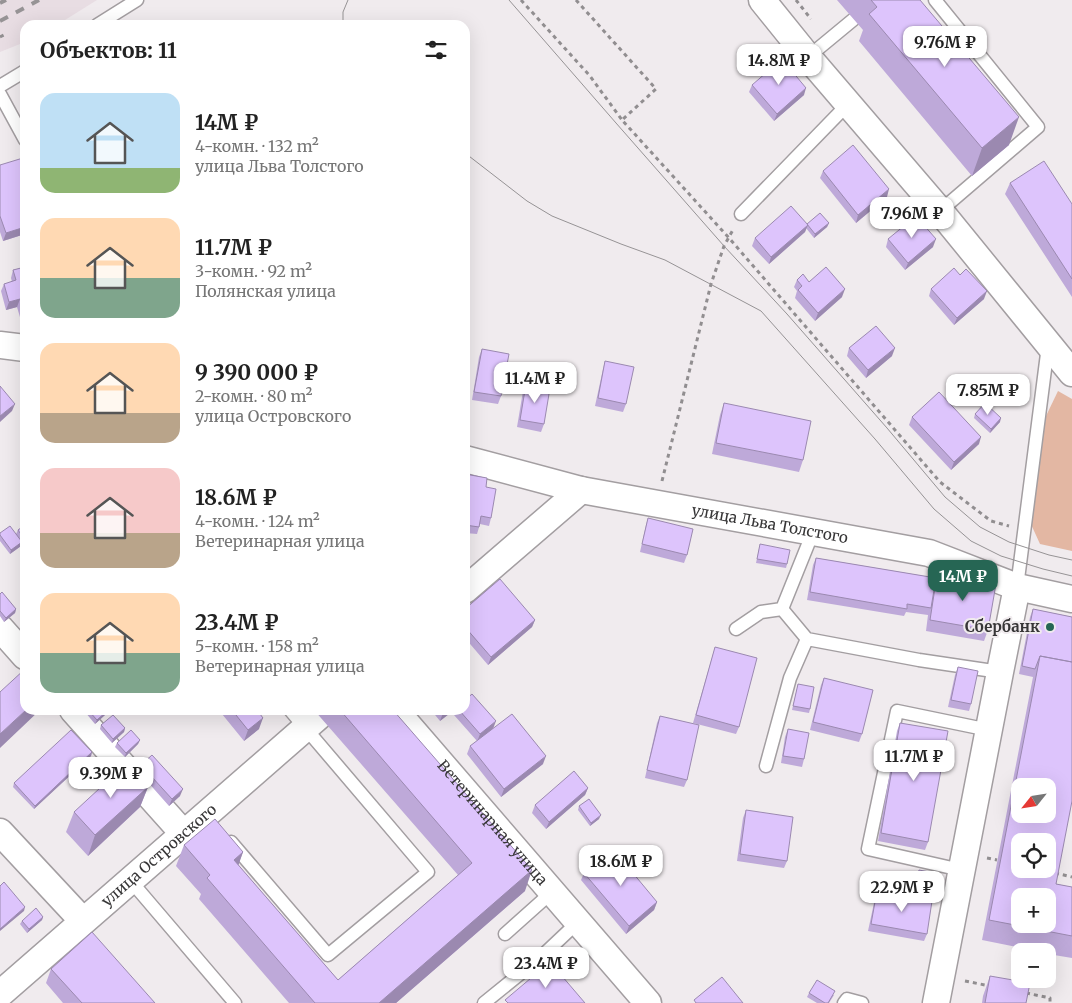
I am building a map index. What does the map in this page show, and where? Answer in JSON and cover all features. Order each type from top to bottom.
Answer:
[{"type":"street","points":[[762,0],[808,57],[940,211],[1072,373]]},
{"type":"street","points":[[0,345],[20,347]]},
{"type":"street","name":"улица Льва Толстого","points":[[470,460],[581,490],[929,553],[1017,587],[1072,599]]},
{"type":"street","points":[[470,586],[581,490]]},
{"type":"street","points":[[936,1003],[1017,587]]},
{"type":"street","points":[[0,628],[20,650]]},
{"type":"street","points":[[77,715],[184,834]]},
{"type":"street","name":"Ветеринарная улица","points":[[400,715],[648,1003]]},
{"type":"street","name":"улица Островского","points":[[0,994],[184,834],[210,818],[305,718]]},
{"type":"street","points":[[0,832],[83,921]]},
{"type":"lane","points":[[105,20],[137,0]]},
{"type":"lane","points":[[935,0],[1038,127],[940,211]]},
{"type":"lane","points":[[808,57],[854,19]]},
{"type":"lane","points":[[0,86],[20,74]]},
{"type":"lane","points":[[0,94],[20,131]]},
{"type":"lane","points":[[742,214],[848,104]]},
{"type":"lane","points":[[1017,587],[1048,344]]},
{"type":"lane","points":[[782,609],[813,532]]},
{"type":"lane","points":[[736,629],[761,612],[782,609]]},
{"type":"lane","points":[[782,609],[807,639],[919,660],[1000,672]]},
{"type":"lane","points":[[766,766],[790,678],[807,639]]},
{"type":"lane","points":[[961,870],[868,849],[897,711],[989,730]]},
{"type":"lane","points":[[226,836],[328,955],[428,872],[305,718]]},
{"type":"lane","points":[[130,880],[235,1003]]},
{"type":"lane","points":[[505,934],[552,892]]},
{"type":"lane","points":[[484,1003],[542,956],[578,922]]},
{"type":"lane","points":[[542,956],[566,983]]},
{"type":"lane","points":[[844,1003],[847,999],[862,1003]]},
{"type":"path","points":[[521,0],[590,76],[622,120],[729,238],[940,482],[991,521],[1010,526]]},
{"type":"path","points":[[576,0],[656,89],[622,120]]},
{"type":"path","points":[[657,504],[711,284],[724,246]]},
{"type":"path","points":[[1056,873],[1072,877]]},
{"type":"path","points":[[959,980],[995,987]]},
{"type":"path","points":[[1022,992],[1050,998],[1050,1003]]},
{"type":"shaded area","points":[[0,0],[97,0],[65,20],[20,20],[20,44],[0,52]]},
{"type":"shaded area","points":[[1058,391],[1072,399],[1072,551],[1040,544],[1030,522],[1046,416]]},
{"type":"building","points":[[871,0],[920,0],[1019,117],[982,148],[869,14],[877,7]]},
{"type":"building","points":[[782,59],[806,88],[777,114],[752,85]]},
{"type":"building","points":[[853,145],[889,189],[858,215],[823,171]]},
{"type":"building","points":[[20,159],[20,229],[6,233],[0,216],[0,165]]},
{"type":"building","points":[[1044,161],[1072,204],[1072,279],[1010,183]]},
{"type":"building","points":[[791,206],[808,225],[771,257],[755,238]]},
{"type":"building","points":[[820,213],[829,223],[815,234],[807,224]]},
{"type":"building","points":[[916,216],[936,239],[908,263],[888,239]]},
{"type":"building","points":[[826,267],[845,289],[818,313],[798,290],[802,286],[797,280],[803,274],[809,282]]},
{"type":"building","points":[[20,268],[20,299],[9,302],[4,284],[16,280],[13,270]]},
{"type":"building","points":[[954,268],[960,275],[966,269],[987,291],[957,318],[931,289]]},
{"type":"building","points":[[876,326],[895,348],[868,370],[849,348]]},
{"type":"building","points":[[482,349],[509,354],[501,396],[474,392]]},
{"type":"building","points":[[605,361],[634,367],[626,404],[598,398]]},
{"type":"building","points":[[961,380],[967,387],[960,393],[954,387]]},
{"type":"building","points":[[526,384],[550,388],[544,424],[520,420]]},
{"type":"building","points":[[0,386],[15,404],[0,416]]},
{"type":"building","points":[[939,392],[981,437],[954,462],[912,417]]},
{"type":"building","points":[[724,403],[811,421],[803,460],[716,443]]},
{"type":"building","points":[[985,403],[1001,418],[991,429],[975,414]]},
{"type":"building","points":[[470,475],[487,478],[486,487],[496,489],[491,518],[481,516],[479,527],[470,526]]},
{"type":"building","points":[[648,518],[693,529],[687,555],[642,544]]},
{"type":"building","points":[[10,526],[20,539],[20,543],[11,550],[0,533]]},
{"type":"building","points":[[760,544],[790,550],[787,564],[757,559]]},
{"type":"building","points":[[816,558],[936,578],[931,608],[907,604],[907,609],[810,592]]},
{"type":"building","points":[[937,575],[996,584],[988,630],[930,620]]},
{"type":"building","points":[[500,579],[535,620],[491,657],[470,633],[470,605]]},
{"type":"building","points":[[2,592],[16,609],[6,618],[0,611],[0,594]]},
{"type":"building","points":[[1033,609],[1072,617],[1072,662],[1040,656],[1035,669],[1022,666]]},
{"type":"building","points":[[715,647],[757,658],[739,727],[696,715]]},
{"type":"building","points":[[1040,656],[1072,662],[1072,801],[1056,884],[1072,887],[1072,936],[1056,933],[1056,888],[1011,888],[1011,924],[989,920],[1011,806],[1011,823],[1056,823],[1056,778],[1016,778]]},
{"type":"building","points":[[958,667],[978,671],[971,704],[951,700]]},
{"type":"building","points":[[20,674],[21,715],[0,734],[0,692]]},
{"type":"building","points":[[824,678],[873,690],[862,734],[813,722]]},
{"type":"building","points":[[798,684],[814,687],[810,709],[793,706]]},
{"type":"building","points":[[472,694],[496,721],[480,734],[463,715],[470,715],[470,696]]},
{"type":"building","points":[[512,714],[546,756],[504,789],[470,746]]},
{"type":"building","points":[[92,715],[103,715],[97,720]]},
{"type":"building","points":[[113,715],[125,728],[113,739],[101,725]]},
{"type":"building","points":[[236,715],[261,715],[263,718],[248,730]]},
{"type":"building","points":[[344,715],[397,715],[532,870],[379,1003],[315,1003],[207,878],[210,875],[184,845],[215,819],[243,852],[234,860],[338,980],[472,863]]},
{"type":"building","points":[[660,716],[699,725],[687,780],[647,770]]},
{"type":"building","points":[[900,723],[948,731],[928,842],[881,833]]},
{"type":"building","points":[[788,729],[809,733],[804,759],[783,756]]},
{"type":"building","points":[[71,730],[92,752],[35,806],[14,783]]},
{"type":"building","points":[[131,730],[140,740],[126,753],[117,743]]},
{"type":"building","points":[[152,755],[183,789],[172,799],[141,765]]},
{"type":"building","points":[[127,763],[148,787],[95,835],[74,812]]},
{"type":"building","points":[[574,771],[588,788],[549,822],[535,805]]},
{"type":"building","points":[[589,799],[601,815],[591,823],[579,806]]},
{"type":"building","points":[[746,810],[793,817],[787,861],[740,854]]},
{"type":"building","points":[[613,849],[657,902],[629,926],[584,873]]},
{"type":"building","points":[[919,870],[940,874],[938,888],[916,884]]},
{"type":"building","points":[[4,882],[25,907],[0,929],[0,886]]},
{"type":"building","points":[[877,891],[932,901],[927,934],[871,924]]},
{"type":"building","points":[[36,908],[43,917],[29,929],[22,921]]},
{"type":"building","points":[[92,932],[155,1003],[82,1003],[51,969]]},
{"type":"building","points":[[550,962],[585,1003],[508,1003],[505,1000]]},
{"type":"building","points":[[990,976],[1011,980],[1011,988],[1029,988],[1026,1003],[985,1003]]},
{"type":"building","points":[[722,977],[743,1003],[696,1003],[694,1000]]},
{"type":"building","points":[[817,980],[835,991],[828,1003],[809,993]]},
{"type":"tram line","points":[[343,20],[343,12],[348,0]]},
{"type":"tram line","points":[[509,0],[724,246],[787,314],[945,497],[980,527],[1009,542],[1049,555],[1072,560]]},
{"type":"tram line","points":[[470,157],[527,201],[552,216],[665,260],[761,311],[875,439],[934,509],[971,541],[1001,556],[1072,576]]},
{"type":"railway","points":[[0,3],[6,0]]},
{"type":"railway","points":[[0,21],[39,0]]},
{"type":"place","name":"Сбербанк","points":[[1050,627]]}]
